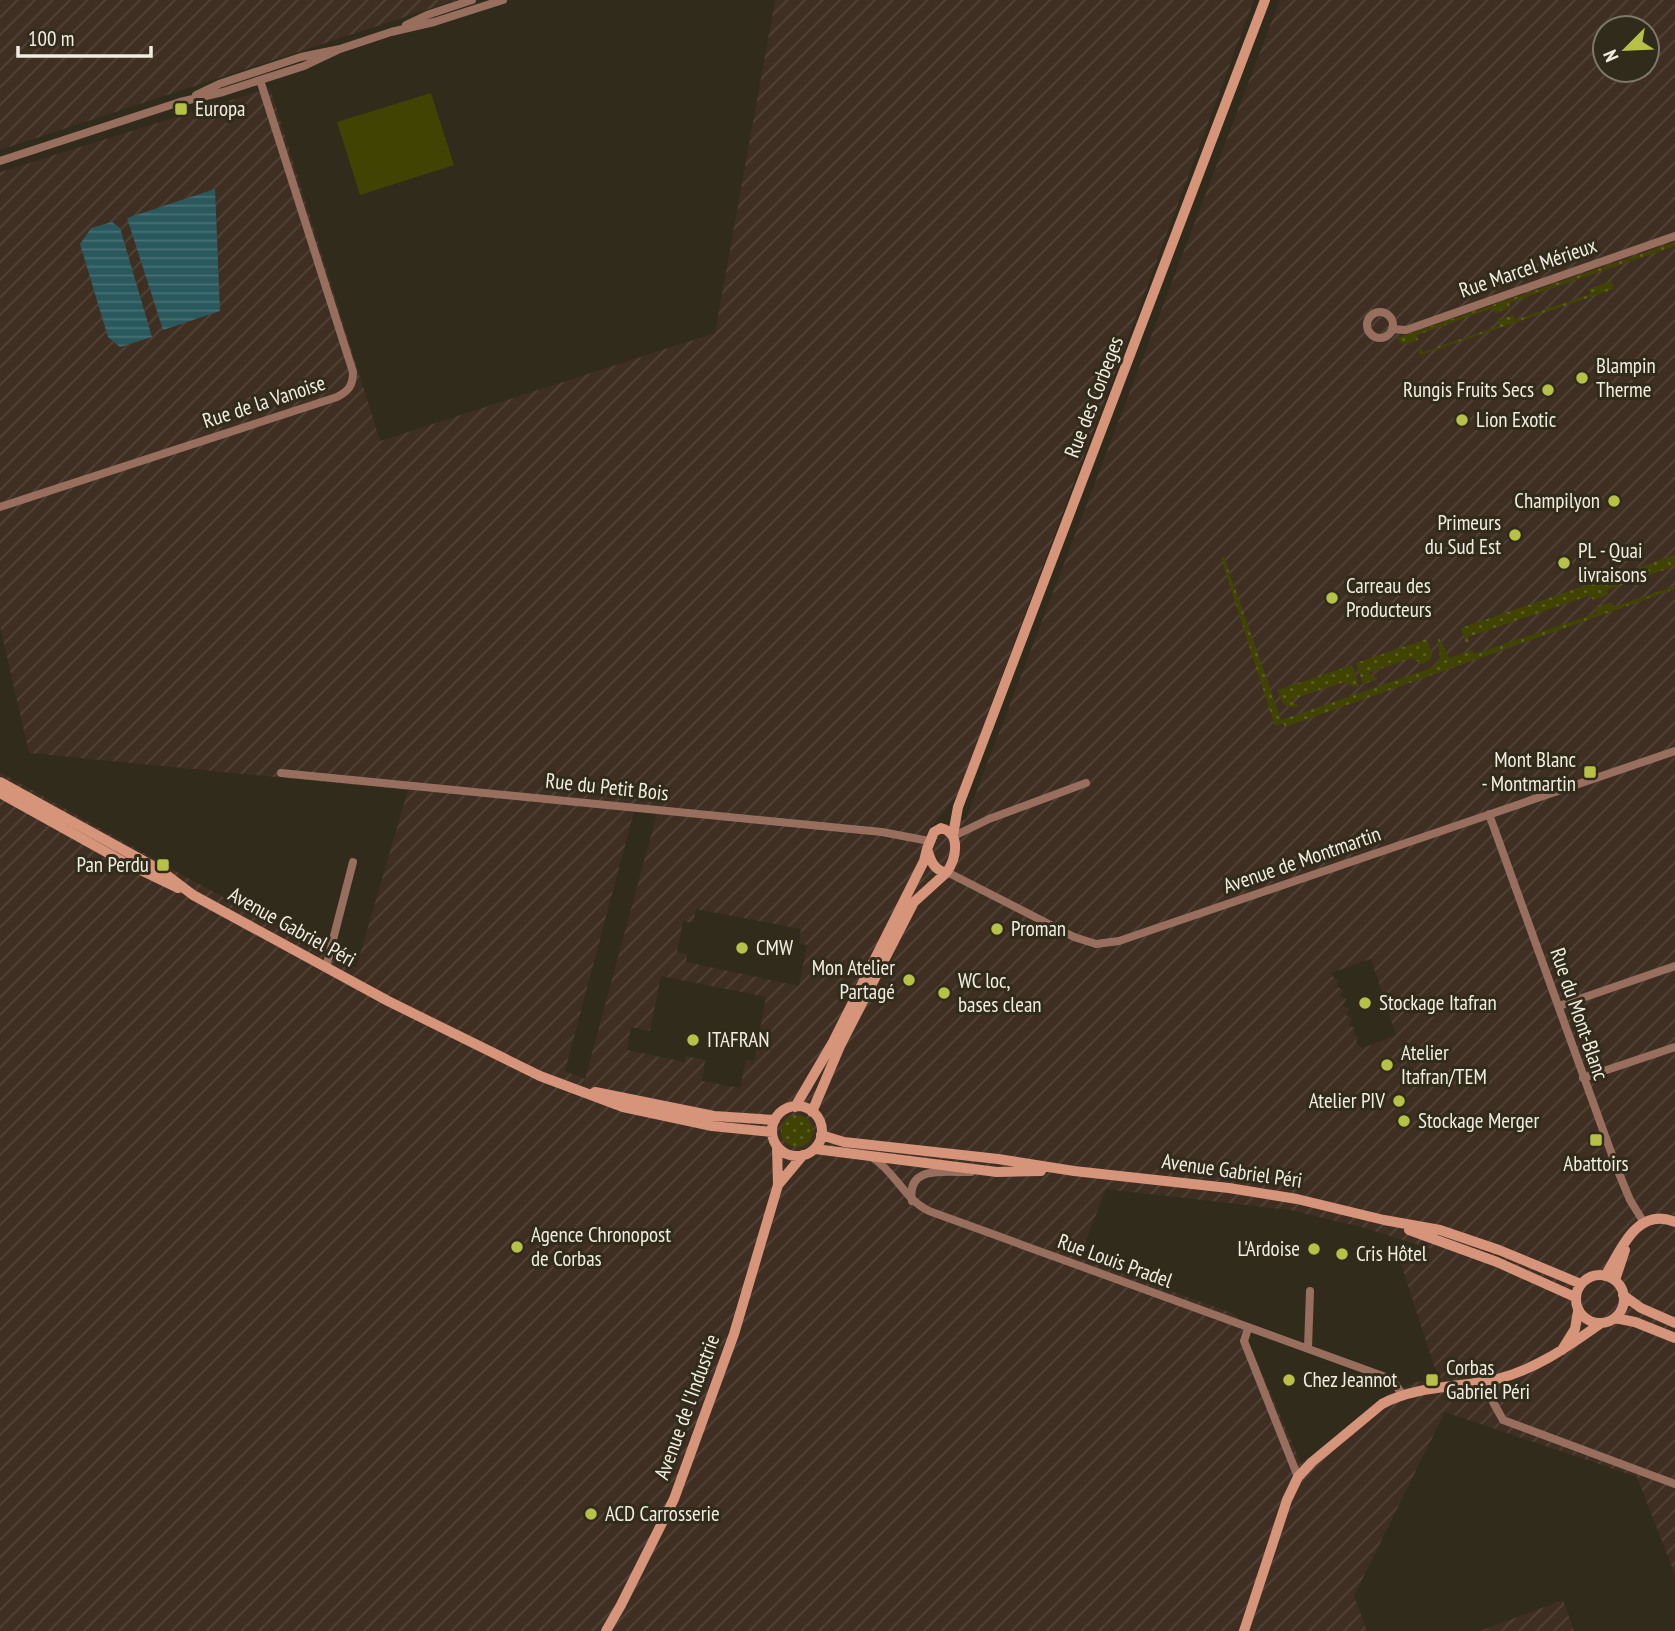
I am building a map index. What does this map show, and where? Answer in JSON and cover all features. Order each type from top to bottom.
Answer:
[{"type":"main road","name":"Rue des Corbeges","points":[[947,873],[954,855],[958,807],[1265,0]]},
{"type":"main road","name":"Avenue Gabriel Péri","points":[[0,782],[67,824],[160,870],[193,895],[399,1007],[494,1054],[623,1107],[712,1126],[772,1132]]},
{"type":"main road","points":[[0,793],[67,824]]},
{"type":"main road","name":"Rue des Corbeges","points":[[928,845],[934,832],[941,828],[958,807]]},
{"type":"main road","points":[[941,828],[954,835]]},
{"type":"main road","points":[[928,845],[932,863],[938,871],[947,873]]},
{"type":"main road","points":[[795,1107],[839,1030],[924,861],[928,845]]},
{"type":"main road","points":[[813,1112],[840,1046],[914,902],[947,873]]},
{"type":"main road","name":"Avenue Gabriel Péri","points":[[575,1089],[714,1116],[775,1119]]},
{"type":"main road","points":[[795,1107],[813,1112],[820,1123],[821,1135],[815,1149],[803,1156],[789,1155],[777,1146],[772,1132],[775,1119],[785,1110],[795,1107]]},
{"type":"main road","name":"Avenue Gabriel Péri","points":[[821,1135],[844,1142],[998,1159],[1297,1199],[1440,1230],[1499,1250],[1581,1284]]},
{"type":"main road","name":"Avenue de l'Industrie","points":[[606,1631],[674,1499],[734,1334],[778,1185],[777,1146]]},
{"type":"main road","name":"Avenue Gabriel Péri","points":[[815,1149],[997,1172],[1073,1171]]},
{"type":"main road","name":"Avenue de l'Industrie","points":[[778,1185],[803,1156]]},
{"type":"main road","name":"Avenue Gabriel Péri","points":[[1384,1220],[1497,1262],[1575,1297]]},
{"type":"main road","points":[[1610,1278],[1632,1231],[1643,1221],[1675,1222]]},
{"type":"main road","points":[[1561,1351],[1575,1329],[1578,1311],[1575,1297],[1581,1284],[1591,1276],[1610,1278],[1623,1296],[1641,1308],[1675,1323]]},
{"type":"main road","points":[[1615,1318],[1622,1308],[1623,1296]]},
{"type":"main road","points":[[1578,1311],[1585,1319],[1600,1324]]},
{"type":"main road","points":[[1244,1631],[1287,1500],[1298,1477],[1312,1462],[1382,1404],[1402,1395],[1495,1379],[1527,1370],[1574,1344],[1600,1324],[1615,1318],[1635,1322],[1675,1338]]},
{"type":"street","points":[[391,32],[455,3],[475,0]]},
{"type":"street","points":[[434,22],[475,0]]},
{"type":"street","points":[[0,161],[180,102],[223,92],[304,66],[340,49],[391,32],[434,22],[503,0]]},
{"type":"street","points":[[180,102],[219,84],[300,57],[340,49]]},
{"type":"street","name":"Rue de la Vanoise","points":[[0,507],[337,397],[346,392],[353,382],[353,372],[260,80]]},
{"type":"street","name":"Rue Marcel Mérieux","points":[[1392,329],[1406,330],[1675,236]]},
{"type":"street","name":"Avenue de Montmartin","points":[[947,873],[1074,937],[1096,944],[1119,941],[1675,751]]},
{"type":"street","name":"Rue du Petit Bois","points":[[281,773],[882,832],[928,845]]},
{"type":"street","points":[[954,835],[1086,783]]},
{"type":"street","name":"Rue du Mont-Blanc","points":[[1489,814],[1616,1166],[1630,1200],[1643,1221]]},
{"type":"street","points":[[326,967],[353,862]]},
{"type":"street","points":[[1559,1006],[1675,966]]},
{"type":"street","points":[[1583,1078],[1675,1047]]},
{"type":"street","name":"Rue Louis Pradel","points":[[868,1155],[883,1164],[912,1201],[929,1211],[1391,1379],[1402,1395]]},
{"type":"street","points":[[912,1201],[912,1182],[922,1175],[997,1172]]},
{"type":"street","points":[[1308,1348],[1310,1291]]},
{"type":"street","points":[[1248,1329],[1244,1341],[1298,1477]]},
{"type":"street","points":[[1495,1379],[1493,1402],[1503,1420],[1675,1484]]},
{"type":"shaded area","points":[[0,0],[456,0],[0,150]]},
{"type":"shaded area","points":[[775,0],[1254,0],[957,796],[928,830],[966,819],[1280,0],[1675,0],[1675,1575],[1637,1477],[1445,1412],[1354,1596],[1367,1631],[0,1631],[0,772],[188,878],[356,968],[408,790],[29,753],[0,626],[0,172],[270,88],[380,441],[715,333]],"holes":[[[636,804],[659,806],[585,1079],[565,1071]],[[696,909],[801,929],[799,943],[807,945],[799,986],[686,962],[687,954],[677,952],[683,921],[693,923]],[[1371,959],[1396,1035],[1363,1048],[1356,1043],[1358,1037],[1353,1034],[1355,1028],[1349,1025],[1352,1018],[1346,1015],[1349,1009],[1343,1006],[1346,999],[1340,996],[1343,990],[1336,986],[1339,980],[1331,973]],[[661,976],[766,997],[754,1061],[746,1059],[740,1088],[702,1081],[705,1060],[686,1056],[685,1062],[627,1050],[631,1027],[650,1031]],[[1106,1189],[1290,1210],[1365,1228],[1431,1249],[1400,1261],[1438,1378],[1416,1382],[1389,1394],[1301,1464],[1235,1314],[1079,1258]]]},
{"type":"shaded area","points":[[431,93],[454,165],[360,195],[337,122]]},
{"type":"shaded area","points":[[1675,242],[1675,246],[1509,303],[1510,308],[1495,313],[1493,308],[1417,335],[1418,340],[1403,345],[1397,338]]},
{"type":"shaded area","points":[[1611,281],[1614,289],[1420,355],[1420,347],[1423,352],[1499,326],[1498,320],[1513,315],[1515,320],[1590,294],[1589,289]]},
{"type":"shaded area","points":[[1675,555],[1675,566],[1607,590],[1608,595],[1593,600],[1591,595],[1468,637],[1469,642],[1466,643],[1461,628]]},
{"type":"shaded area","points":[[1224,557],[1281,720],[1429,669],[1436,665],[1440,658],[1438,639],[1449,658],[1472,650],[1474,654],[1597,613],[1595,608],[1611,602],[1613,607],[1675,586],[1675,589],[1285,727],[1283,723],[1275,726],[1221,558]]},
{"type":"shaded area","points":[[1427,639],[1432,655],[1430,660],[1422,664],[1412,658],[1368,673],[1378,679],[1363,684],[1356,663]]},
{"type":"shaded area","points":[[1352,665],[1359,686],[1354,687],[1344,682],[1290,700],[1299,706],[1294,707],[1287,706],[1281,698],[1278,690]]},
{"type":"shaded area","points":[[797,1115],[809,1119],[813,1131],[809,1143],[797,1147],[785,1143],[781,1131],[785,1119]]},
{"type":"shaded area","points":[[1563,1600],[1574,1631],[1480,1631]]},
{"type":"water","points":[[215,189],[220,311],[163,330],[127,218]]},
{"type":"water","points":[[112,222],[120,228],[152,337],[120,347],[108,337],[80,244],[91,228]]},
{"type":"place","name":"Europa","points":[[181,109]]},
{"type":"place","name":"Blampin Therme","points":[[1582,378]]},
{"type":"place","name":"Rungis Fruits Secs","points":[[1548,390]]},
{"type":"place","name":"Lion Exotic","points":[[1462,420]]},
{"type":"place","name":"Champilyon","points":[[1614,501]]},
{"type":"place","name":"Primeurs du Sud Est","points":[[1515,535]]},
{"type":"place","name":"PL - Quai livraisons","points":[[1564,563]]},
{"type":"place","name":"Carreau des Producteurs","points":[[1332,598]]},
{"type":"place","name":"Mont Blanc - Montmartin","points":[[1590,772]]},
{"type":"place","name":"Pan Perdu","points":[[163,865]]},
{"type":"place","name":"Proman","points":[[997,929]]},
{"type":"place","name":"CMW","points":[[742,948]]},
{"type":"place","name":"Mon Atelier Partagé","points":[[909,980]]},
{"type":"place","name":"WC loc, bases clean","points":[[944,993]]},
{"type":"place","name":"Stockage Itafran","points":[[1365,1003]]},
{"type":"place","name":"ITAFRAN","points":[[693,1040]]},
{"type":"place","name":"Atelier Itafran/TEM","points":[[1387,1065]]},
{"type":"place","name":"Atelier PIV","points":[[1399,1101]]},
{"type":"place","name":"Stockage Merger","points":[[1404,1121]]},
{"type":"place","name":"Abattoirs","points":[[1596,1140]]},
{"type":"place","name":"Agence Chronopost de Corbas","points":[[517,1247]]},
{"type":"place","name":"L'Ardoise","points":[[1314,1249]]},
{"type":"place","name":"Cris Hôtel","points":[[1342,1254]]},
{"type":"place","name":"Chez Jeannot","points":[[1289,1380]]},
{"type":"place","name":"Corbas Gabriel Péri","points":[[1432,1380]]},
{"type":"place","name":"ACD Carrosserie","points":[[591,1514]]}]
